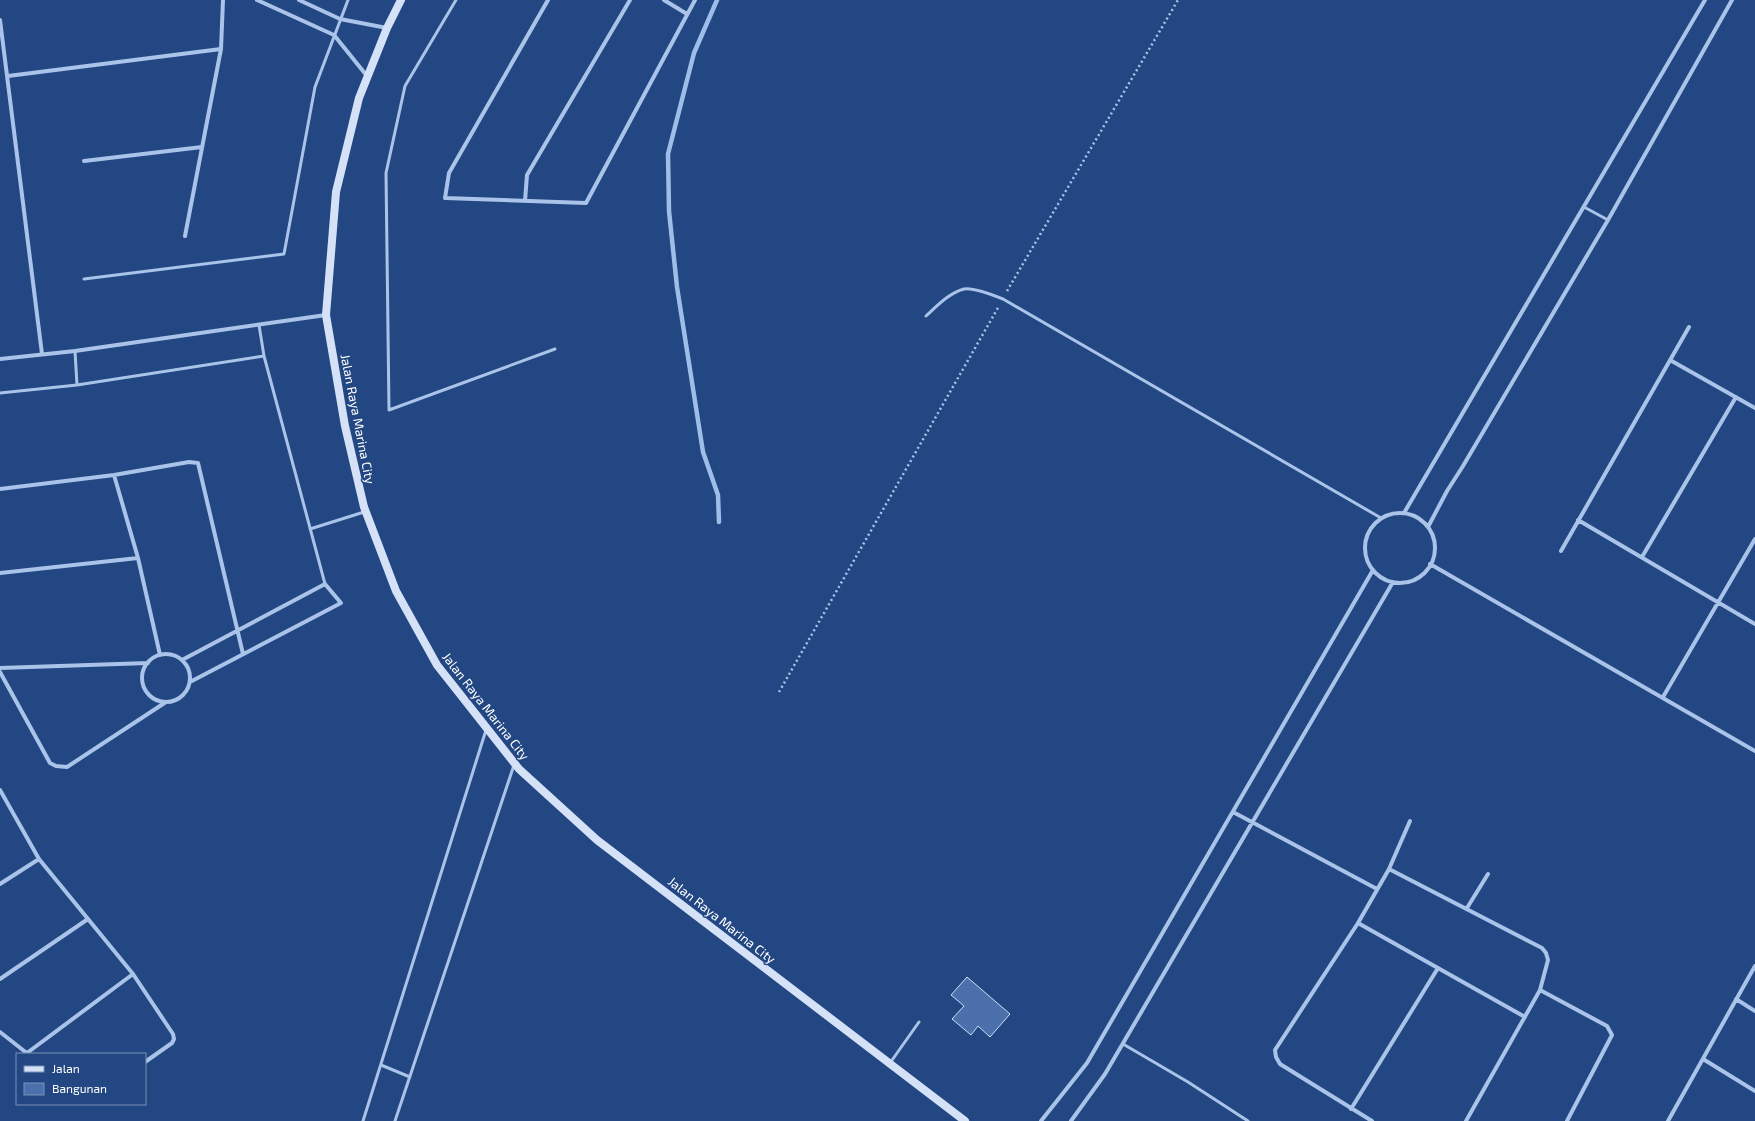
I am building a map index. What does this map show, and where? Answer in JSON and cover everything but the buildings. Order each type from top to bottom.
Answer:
[{"type":"main road","name":"Jalan Raya Marina City","points":[[401,0],[386,28],[359,98],[336,192],[326,315],[345,426],[366,511],[396,591],[433,659],[486,728],[515,763],[597,840],[965,1121]]},
{"type":"street","points":[[185,236],[221,48],[223,0]]},
{"type":"street","points":[[257,0],[334,35],[367,76]]},
{"type":"street","points":[[299,0],[340,19],[386,28]]},
{"type":"street","points":[[548,0],[449,173],[445,198],[586,203],[695,0]]},
{"type":"street","points":[[525,201],[527,174],[630,0]]},
{"type":"street","points":[[664,0],[687,14]]},
{"type":"street","points":[[1404,513],[1706,0]]},
{"type":"street","points":[[1428,527],[1447,491],[1608,220],[1732,0]]},
{"type":"street","points":[[0,20],[42,354]]},
{"type":"street","points":[[8,76],[221,48]]},
{"type":"street","points":[[84,161],[202,146]]},
{"type":"street","points":[[0,359],[75,351],[326,315]]},
{"type":"street","points":[[1560,551],[1689,327]]},
{"type":"street","points":[[1670,360],[1755,408]]},
{"type":"street","points":[[1642,557],[1736,397]]},
{"type":"street","points":[[0,488],[114,475],[189,462],[198,463],[243,654]]},
{"type":"street","points":[[114,475],[138,558],[160,655]]},
{"type":"street","points":[[1404,513],[1413,516],[1428,527],[1434,545],[1434,555],[1430,564],[1418,577],[1402,582],[1393,582],[1382,578],[1373,570],[1367,560],[1365,548],[1367,536],[1372,526],[1381,518],[1392,514],[1404,513]]},
{"type":"street","points":[[1578,520],[1755,624]]},
{"type":"street","points":[[1663,697],[1755,539]]},
{"type":"street","points":[[0,573],[138,558]]},
{"type":"street","points":[[1430,564],[1755,751]]},
{"type":"street","points":[[1041,1121],[1087,1063],[1373,570]]},
{"type":"street","points":[[1071,1121],[1105,1074],[1123,1044],[1393,582]]},
{"type":"street","points":[[0,672],[50,762],[56,766],[67,767],[166,702],[182,696],[190,682],[341,604],[325,584],[182,660]]},
{"type":"street","points":[[0,668],[148,663],[160,655],[168,654],[182,660],[188,666],[190,682]]},
{"type":"street","points":[[148,663],[142,677],[146,692],[159,701],[166,702]]},
{"type":"street","points":[[0,790],[38,859],[133,974],[173,1034],[174,1039],[172,1043],[146,1061]]},
{"type":"street","points":[[1233,812],[1253,821],[1377,889]]},
{"type":"street","points":[[1372,1121],[1280,1064],[1276,1058],[1275,1050],[1358,923],[1388,869],[1410,821]]},
{"type":"street","points":[[0,884],[38,859]]},
{"type":"street","points":[[1388,869],[1467,908],[1542,948],[1546,953],[1548,960],[1540,990],[1466,1121]]},
{"type":"street","points":[[1467,908],[1488,874]]},
{"type":"street","points":[[0,979],[88,919]]},
{"type":"street","points":[[1358,923],[1525,1017]]},
{"type":"street","points":[[1668,1121],[1755,966]]},
{"type":"street","points":[[1351,1109],[1438,968]]},
{"type":"street","points":[[29,1053],[133,974]]},
{"type":"street","points":[[1540,990],[1607,1026],[1612,1035],[1567,1121]]},
{"type":"street","points":[[1736,999],[1755,1010]]},
{"type":"street","points":[[0,1032],[27,1053]]},
{"type":"street","points":[[1703,1059],[1755,1091]]},
{"type":"lane","points":[[84,279],[284,254],[315,87],[348,0]]},
{"type":"lane","points":[[456,0],[405,86],[386,172],[389,410],[556,349]]},
{"type":"lane","points":[[1584,207],[1608,220]]},
{"type":"lane","points":[[926,316],[944,300],[964,289],[984,292],[1003,299],[1381,518]]},
{"type":"lane","points":[[259,325],[264,356],[325,584]]},
{"type":"lane","points":[[75,351],[77,385]]},
{"type":"lane","points":[[0,393],[77,385],[264,356]]},
{"type":"lane","points":[[310,529],[366,511]]},
{"type":"lane","points":[[363,1121],[486,728]]},
{"type":"lane","points":[[395,1121],[515,763]]},
{"type":"lane","points":[[889,1064],[919,1022]]},
{"type":"lane","points":[[1123,1044],[1188,1082],[1248,1121]]},
{"type":"lane","points":[[381,1065],[410,1077]]},
{"type":"path","points":[[779,692],[1003,299],[1178,0]]},
{"type":"waterway","points":[[717,0],[694,53],[668,154],[669,211],[677,287],[703,452],[718,495],[719,522]]}]
